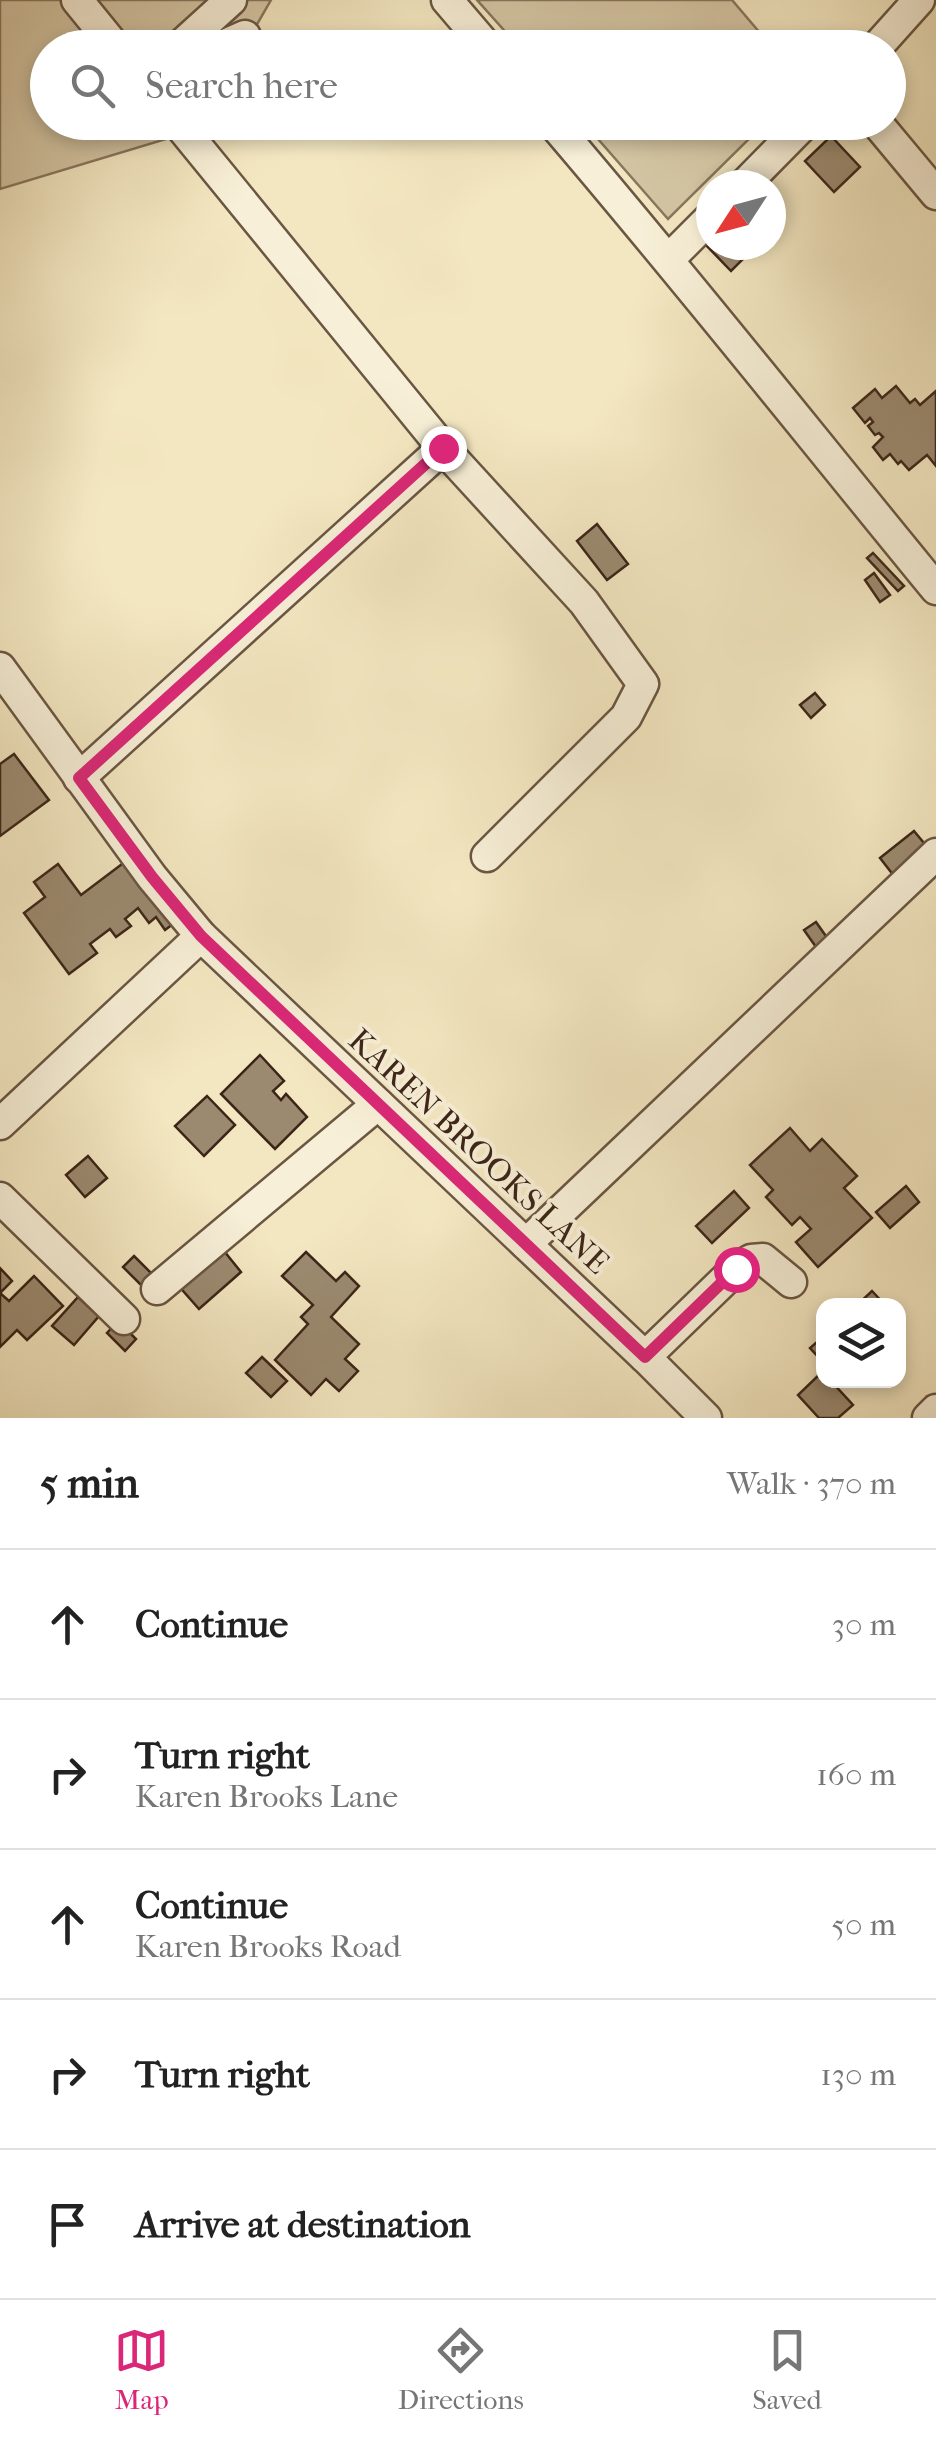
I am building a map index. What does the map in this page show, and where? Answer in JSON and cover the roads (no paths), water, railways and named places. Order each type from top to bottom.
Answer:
[{"type":"street","points":[[77,0],[101,30]]},
{"type":"street","points":[[198,30],[230,0]]},
{"type":"street","points":[[447,0],[473,30]]},
{"type":"street","points":[[892,30],[919,0]]},
{"type":"street","points":[[193,140],[443,448],[584,602],[643,684],[626,718],[487,856]]},
{"type":"street","points":[[567,140],[669,258],[936,589]]},
{"type":"street","points":[[759,170],[788,140]]},
{"type":"street","points":[[891,140],[936,194]]},
{"type":"street","points":[[669,258],[696,232]]},
{"type":"street","points":[[79,778],[443,448]]},
{"type":"street","name":"KAREN BROOKS LANE","points":[[0,668],[152,877],[201,936],[706,1418]]},
{"type":"street","points":[[526,1244],[936,854]]},
{"type":"street","points":[[0,1124],[201,936]]},
{"type":"street","points":[[157,1289],[378,1104]]},
{"type":"street","points":[[0,1198],[124,1319]]},
{"type":"street","points":[[645,1357],[750,1260],[763,1258],[791,1282]]},
{"type":"street","points":[[928,1418],[936,1410]]}]
